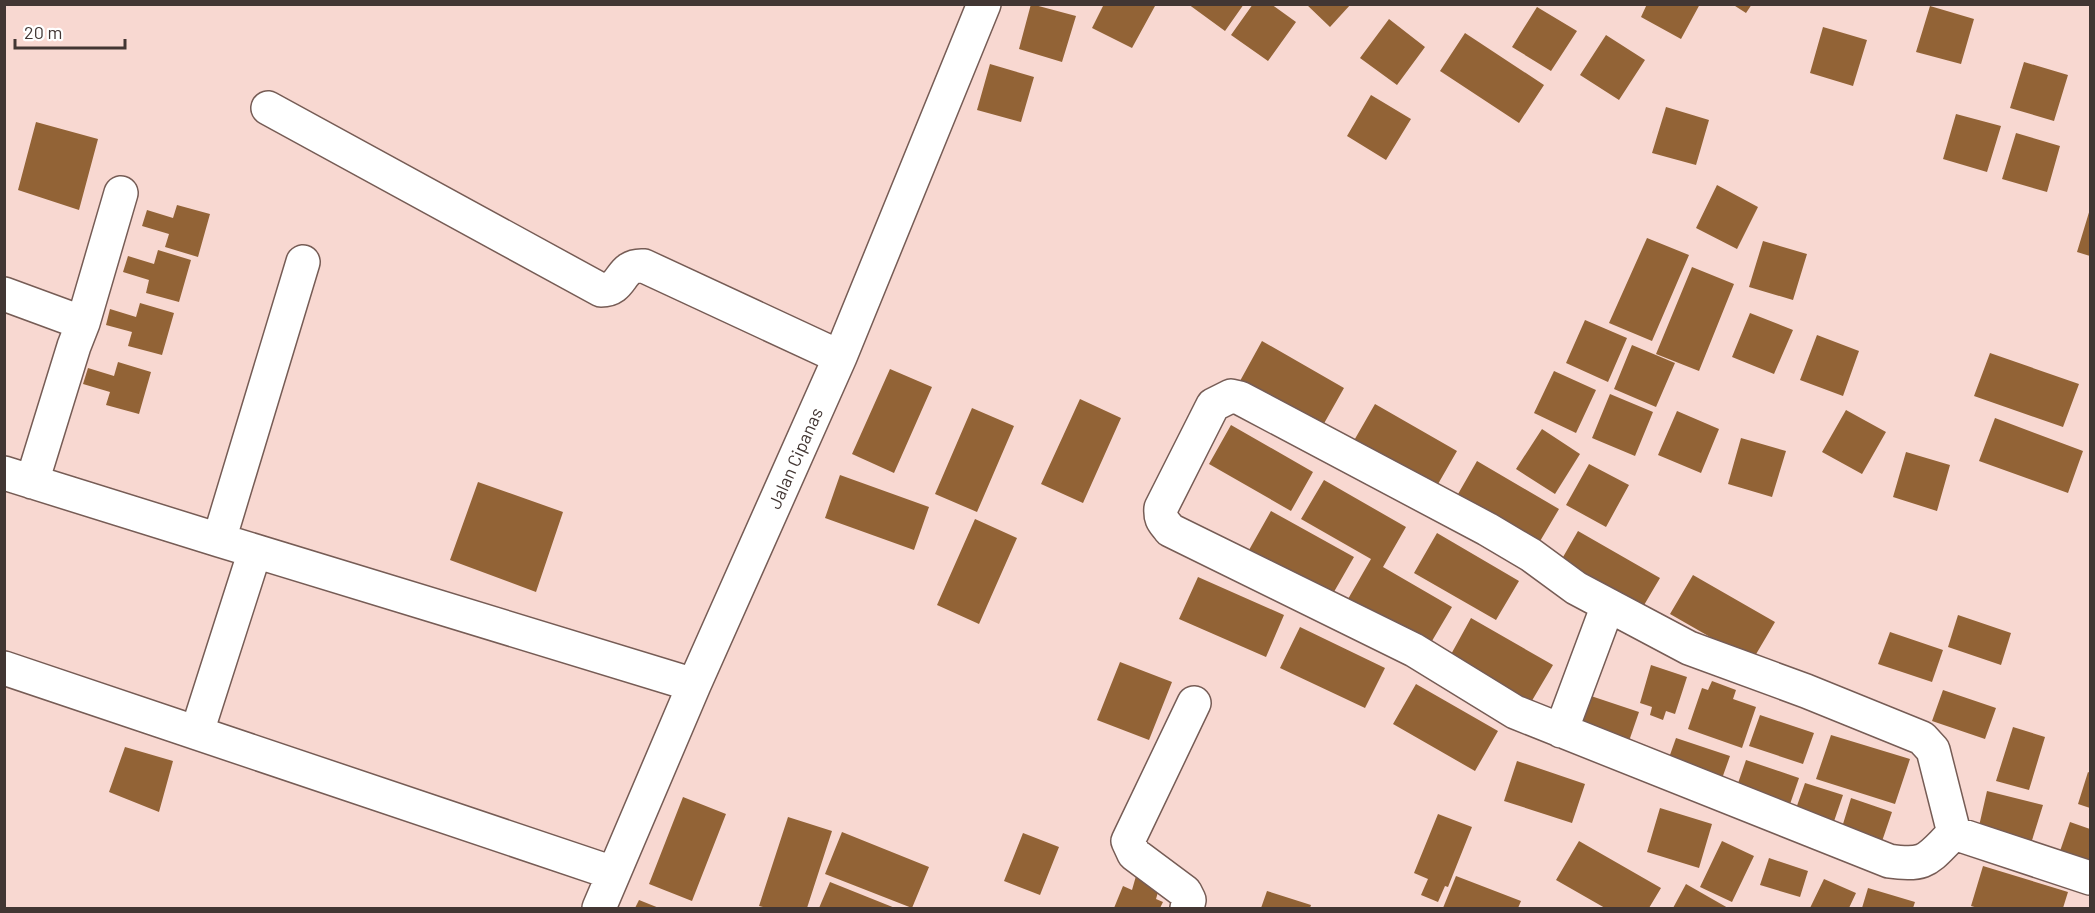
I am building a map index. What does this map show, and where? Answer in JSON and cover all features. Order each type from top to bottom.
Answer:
[{"type":"street","name":"Jalan Cipanas","points":[[599,909],[694,685],[840,357],[984,4]]},
{"type":"street","points":[[268,108],[601,290],[615,287],[627,270],[635,266],[644,266],[840,357]]},
{"type":"street","points":[[121,193],[83,323],[18,477],[694,685]]},
{"type":"street","points":[[219,540],[303,262]]},
{"type":"street","points":[[4,294],[83,323]]},
{"type":"street","points":[[1231,396],[1240,398],[1487,529],[1531,555],[1576,588],[1689,648],[1816,695],[1922,738],[1933,750],[1954,833],[1919,864],[1889,861],[1561,731],[1515,712],[1414,650],[1170,530],[1162,522],[1161,508],[1213,405],[1231,396]]},
{"type":"street","points":[[197,732],[255,551]]},
{"type":"street","points":[[1561,731],[1608,605]]},
{"type":"street","points":[[4,668],[613,873]]},
{"type":"street","points":[[1187,909],[1189,900],[1185,892],[1134,854],[1128,841],[1194,703]]},
{"type":"street","points":[[1954,833],[2091,878]]},
{"type":"building","points":[[1031,4],[1076,16],[1062,62],[1019,49]]},
{"type":"building","points":[[1104,4],[1151,4],[1155,6],[1132,48],[1092,28]]},
{"type":"building","points":[[1188,4],[1244,4],[1225,31]]},
{"type":"building","points":[[1253,4],[1271,4],[1296,22],[1268,61],[1231,35]]},
{"type":"building","points":[[1306,4],[1351,4],[1330,27]]},
{"type":"building","points":[[1647,4],[1700,4],[1681,39],[1641,17]]},
{"type":"building","points":[[1732,4],[1752,4],[1746,13]]},
{"type":"building","points":[[1930,6],[1974,19],[1961,64],[1916,52]]},
{"type":"building","points":[[1537,7],[1577,31],[1551,71],[1512,47]]},
{"type":"building","points":[[1389,19],[1425,47],[1397,85],[1360,58]]},
{"type":"building","points":[[1823,27],[1867,40],[1853,86],[1810,73]]},
{"type":"building","points":[[1465,33],[1544,85],[1519,123],[1440,71]]},
{"type":"building","points":[[1606,35],[1645,60],[1619,100],[1580,75]]},
{"type":"building","points":[[2024,62],[2068,75],[2054,121],[2010,108]]},
{"type":"building","points":[[990,64],[1034,77],[1021,122],[977,110]]},
{"type":"building","points":[[1371,95],[1411,119],[1386,160],[1347,136]]},
{"type":"building","points":[[1666,107],[1709,120],[1696,165],[1652,153]]},
{"type":"building","points":[[1956,114],[2001,126],[1987,172],[1943,159]]},
{"type":"building","points":[[36,122],[98,139],[79,210],[18,190]]},
{"type":"building","points":[[2016,133],[2060,146],[2047,192],[2002,179]]},
{"type":"building","points":[[1717,185],[1758,207],[1737,249],[1696,228]]},
{"type":"building","points":[[177,205],[210,214],[198,257],[165,247],[169,234],[142,226],[147,210],[173,218]]},
{"type":"building","points":[[2090,209],[2090,256],[2077,252]]},
{"type":"building","points":[[1647,238],[1689,255],[1652,341],[1609,323]]},
{"type":"building","points":[[1763,241],[1807,254],[1793,300],[1749,287]]},
{"type":"building","points":[[158,250],[191,260],[179,302],[146,293],[149,280],[123,272],[128,256],[154,264]]},
{"type":"building","points":[[1692,267],[1734,284],[1699,371],[1656,354]]},
{"type":"building","points":[[140,303],[174,313],[162,355],[128,346],[132,332],[106,325],[110,309],[136,317]]},
{"type":"building","points":[[1750,313],[1793,330],[1774,374],[1732,357]]},
{"type":"building","points":[[1585,320],[1627,338],[1608,382],[1566,363]]},
{"type":"building","points":[[1817,335],[1859,351],[1843,396],[1800,380]]},
{"type":"building","points":[[1262,341],[1344,388],[1322,427],[1240,381]]},
{"type":"building","points":[[1632,345],[1675,363],[1656,407],[1614,389]]},
{"type":"building","points":[[1990,353],[2079,384],[2063,427],[1974,396]]},
{"type":"building","points":[[118,362],[151,372],[139,414],[106,405],[110,392],[83,384],[88,368],[114,376]]},
{"type":"building","points":[[890,369],[932,387],[894,473],[852,454]]},
{"type":"building","points":[[1554,371],[1596,390],[1576,433],[1534,413]]},
{"type":"building","points":[[1610,394],[1653,412],[1635,456],[1592,438]]},
{"type":"building","points":[[1080,399],[1121,418],[1083,503],[1041,484]]},
{"type":"building","points":[[1375,404],[1457,451],[1434,491],[1352,444]]},
{"type":"building","points":[[972,408],[1014,426],[977,512],[935,494]]},
{"type":"building","points":[[1846,410],[1886,432],[1862,474],[1822,452]]},
{"type":"building","points":[[1677,411],[1719,429],[1701,473],[1658,455]]},
{"type":"building","points":[[1995,418],[2083,451],[2068,493],[1979,461]]},
{"type":"building","points":[[1231,425],[1313,472],[1291,511],[1209,464]]},
{"type":"building","points":[[1542,429],[1580,454],[1555,494],[1516,469]]},
{"type":"building","points":[[1741,438],[1786,451],[1772,497],[1728,484]]},
{"type":"building","points":[[1906,452],[1950,465],[1937,511],[1893,497]]},
{"type":"building","points":[[1477,461],[1559,509],[1536,548],[1454,501]]},
{"type":"building","points":[[1589,464],[1629,485],[1606,527],[1566,505]]},
{"type":"building","points":[[840,475],[929,507],[914,550],[825,518]]},
{"type":"building","points":[[1324,480],[1406,527],[1383,567],[1452,607],[1429,646],[1348,599],[1371,559],[1301,519]]},
{"type":"building","points":[[478,482],[563,512],[536,592],[450,560]]},
{"type":"building","points":[[1271,511],[1354,557],[1331,597],[1249,550]]},
{"type":"building","points":[[975,519],[1017,538],[979,624],[937,605]]},
{"type":"building","points":[[1578,531],[1660,578],[1637,617],[1555,571]]},
{"type":"building","points":[[1437,533],[1519,581],[1496,620],[1414,573]]},
{"type":"building","points":[[1693,575],[1775,622],[1752,661],[1670,614]]},
{"type":"building","points":[[1198,577],[1284,615],[1266,657],[1179,619]]},
{"type":"building","points":[[1958,615],[2011,633],[2001,665],[1948,647]]},
{"type":"building","points":[[1471,618],[1553,665],[1530,704],[1449,658]]},
{"type":"building","points":[[1300,627],[1385,668],[1365,708],[1280,668]]},
{"type":"building","points":[[1890,632],[1943,650],[1932,682],[1878,664]]},
{"type":"building","points":[[1120,662],[1172,682],[1149,740],[1097,720]]},
{"type":"building","points":[[1651,665],[1687,677],[1675,714],[1666,711],[1663,720],[1650,715],[1652,707],[1640,703]]},
{"type":"building","points":[[1712,681],[1736,690],[1733,699],[1756,707],[1742,748],[1688,729],[1702,688],[1708,690]]},
{"type":"building","points":[[1416,684],[1498,731],[1475,771],[1393,724]]},
{"type":"building","points":[[1943,690],[1996,708],[1985,739],[1932,721]]},
{"type":"building","points":[[1585,694],[1639,712],[1628,744],[1575,726]]},
{"type":"building","points":[[1760,715],[1814,733],[1803,764],[1749,746]]},
{"type":"building","points":[[2013,727],[2045,737],[2029,790],[1996,781]]},
{"type":"building","points":[[1831,735],[1910,759],[1895,804],[1816,779]]},
{"type":"building","points":[[1676,738],[1730,756],[1719,787],[1665,769]]},
{"type":"building","points":[[125,747],[173,761],[159,812],[109,792]]},
{"type":"building","points":[[1746,760],[1799,778],[1788,810],[1735,792]]},
{"type":"building","points":[[1517,761],[1585,784],[1572,823],[1504,801]]},
{"type":"building","points":[[2088,772],[2090,773],[2090,808],[2078,804]]},
{"type":"building","points":[[1805,783],[1843,795],[1830,833],[1792,820]]},
{"type":"building","points":[[1987,791],[2043,805],[2029,850],[1977,835]]},
{"type":"building","points":[[683,797],[726,814],[692,901],[649,884]]},
{"type":"building","points":[[1851,798],[1892,812],[1879,850],[1839,837]]},
{"type":"building","points":[[1660,808],[1712,824],[1699,868],[1647,852]]},
{"type":"building","points":[[1438,814],[1472,827],[1448,887],[1445,886],[1438,902],[1421,895],[1428,879],[1414,873]]},
{"type":"building","points":[[788,817],[832,831],[807,908],[759,906]]},
{"type":"building","points":[[2070,822],[2090,829],[2090,865],[2059,854]]},
{"type":"building","points":[[842,832],[929,867],[912,908],[825,874]]},
{"type":"building","points":[[1023,833],[1059,847],[1040,895],[1004,881]]},
{"type":"building","points":[[1579,841],[1661,888],[1649,908],[1605,908],[1556,880]]},
{"type":"building","points":[[1722,841],[1754,856],[1732,902],[1700,887]]},
{"type":"building","points":[[1769,858],[1808,871],[1800,897],[1760,885]]},
{"type":"building","points":[[1983,866],[2068,892],[2063,908],[1978,908],[1971,906]]},
{"type":"building","points":[[1136,876],[1160,885],[1156,899],[1163,902],[1160,908],[1114,908],[1123,886],[1132,890]]},
{"type":"building","points":[[1456,876],[1521,901],[1518,908],[1443,908]]},
{"type":"building","points":[[1824,879],[1856,893],[1849,908],[1810,908]]},
{"type":"building","points":[[830,882],[895,908],[819,908]]},
{"type":"building","points":[[1686,884],[1728,908],[1673,908]]},
{"type":"building","points":[[1868,888],[1915,902],[1913,908],[1862,908]]},
{"type":"building","points":[[1267,891],[1311,905],[1310,908],[1261,908]]},
{"type":"building","points":[[639,900],[659,908],[635,908]]}]
